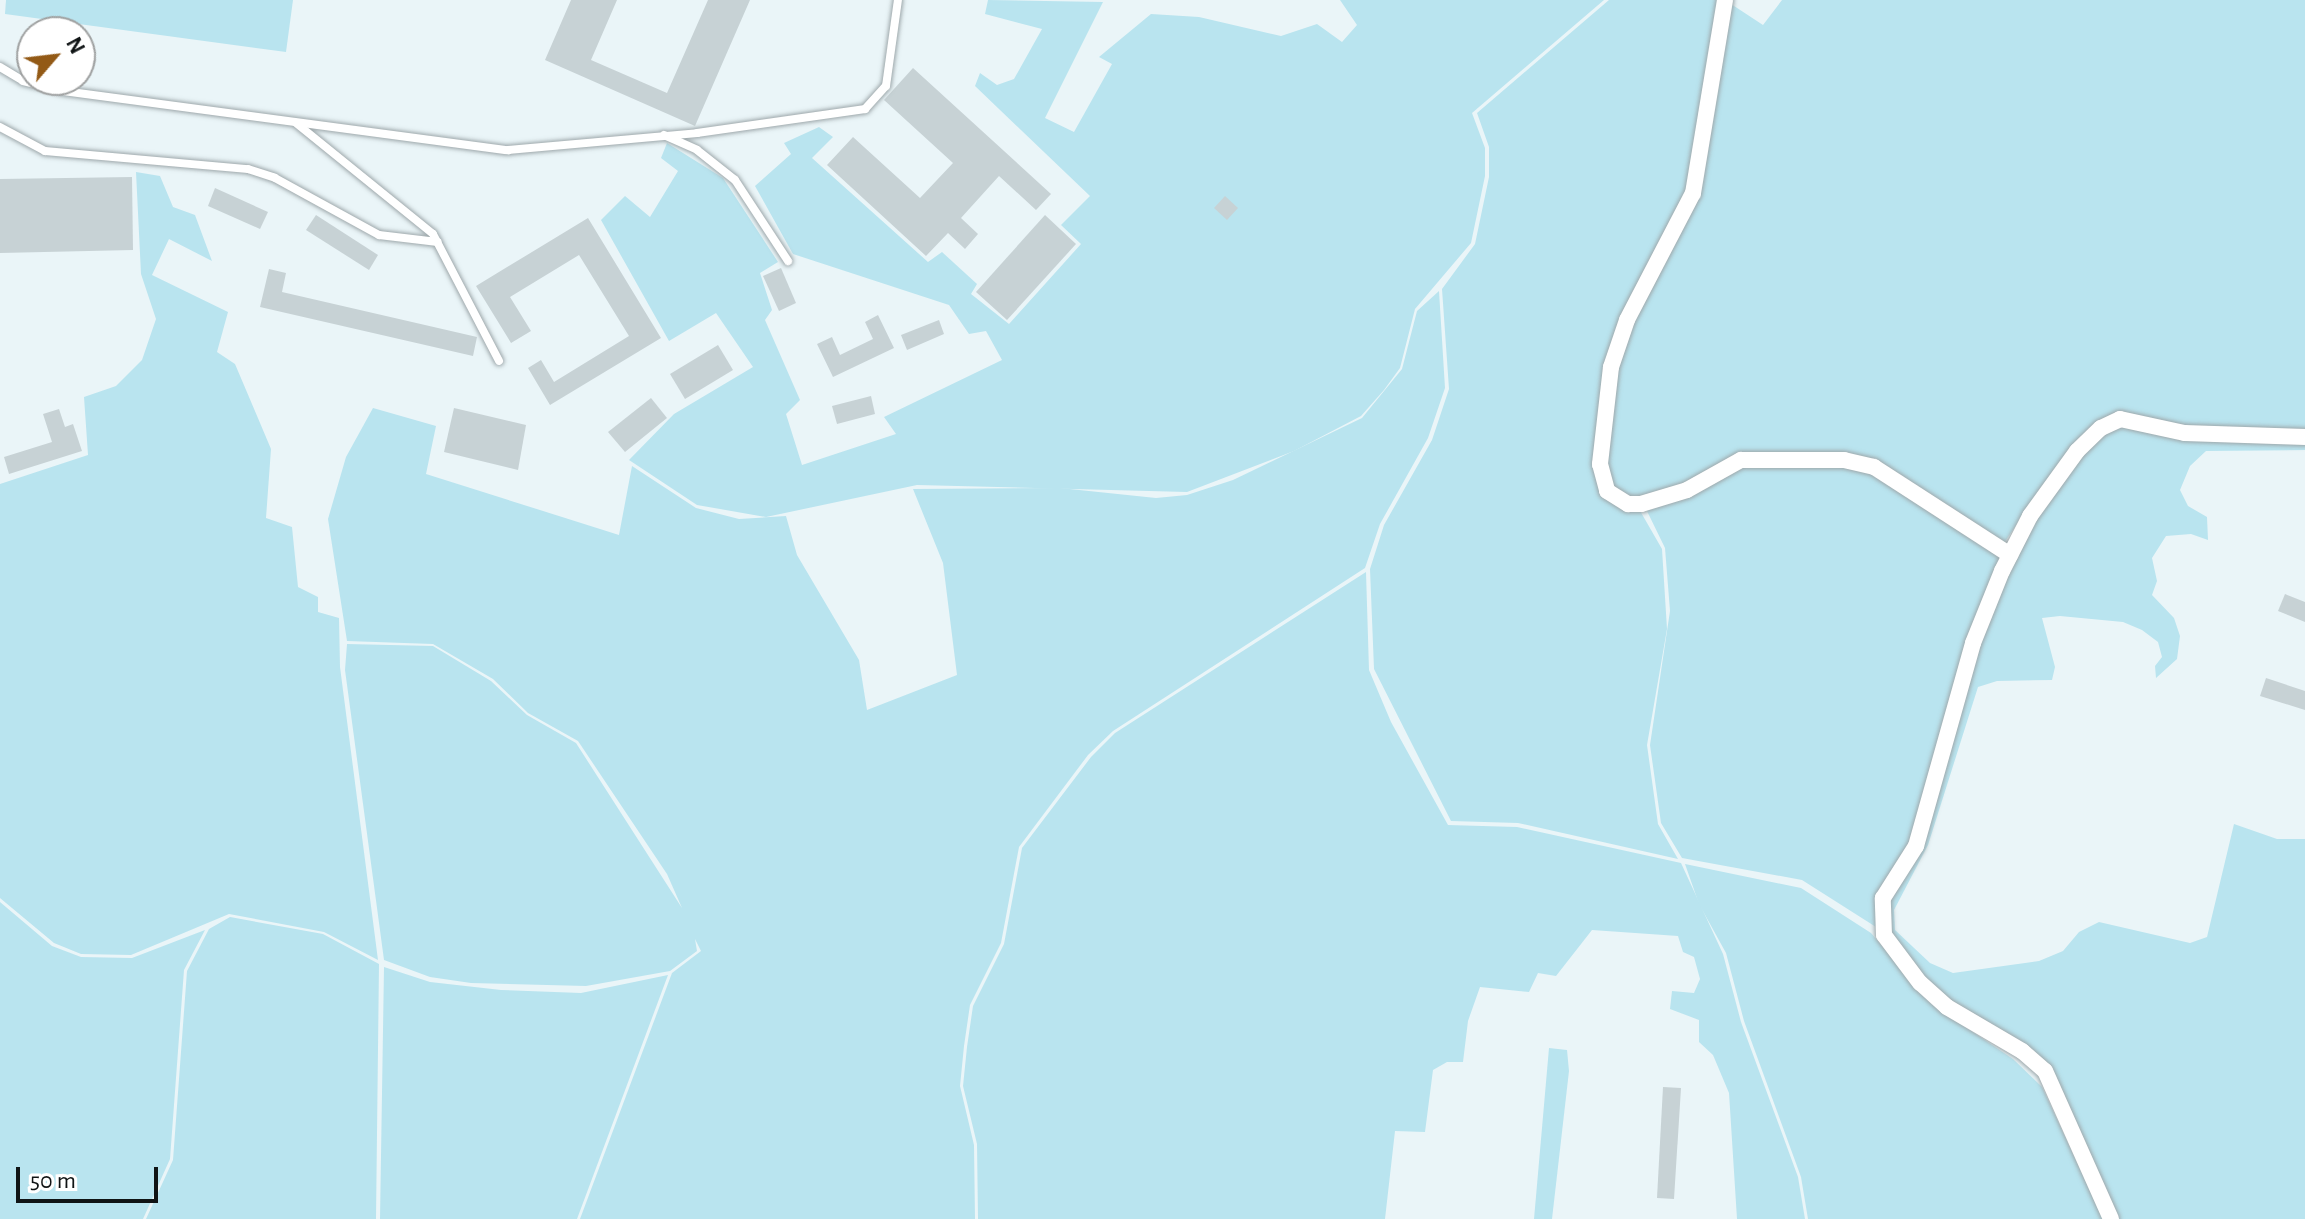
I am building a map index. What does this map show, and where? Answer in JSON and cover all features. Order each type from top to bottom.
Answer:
[{"type":"street","points":[[1725,0],[1693,193],[1627,320],[1611,367],[1600,464],[1607,491],[1628,504],[1641,504],[1687,490],[1741,460],[1844,460],[1874,467],[2010,555]]},
{"type":"street","points":[[2111,1219],[2045,1071],[2022,1051],[1933,996],[1893,951],[1881,924],[1883,898],[1916,846],[1973,643],[2010,555],[2030,516],[2077,451],[2112,421],[2129,418],[2185,433],[2305,437]]},
{"type":"lane","points":[[0,67],[23,81],[63,91],[508,150],[865,109],[886,86],[898,0]]},
{"type":"lane","points":[[295,122],[438,242],[499,361]]},
{"type":"lane","points":[[0,127],[45,151],[248,169],[275,178],[379,235],[438,242]]},
{"type":"lane","points":[[663,134],[697,150],[735,180],[788,261]]},
{"type":"shaded area","points":[[6,0],[293,0],[286,52],[96,26],[96,16],[5,14]]},
{"type":"shaded area","points":[[988,0],[1103,2],[1045,118],[1074,132],[1112,64],[1099,57],[1151,14],[1199,17],[1281,36],[1317,24],[1342,42],[1357,25],[1340,0],[1604,0],[1472,113],[1485,148],[1485,176],[1471,243],[1415,309],[1400,368],[1384,390],[1361,416],[1294,451],[1187,492],[917,485],[766,517],[697,505],[629,460],[674,414],[753,367],[716,313],[669,341],[601,220],[625,196],[650,217],[678,171],[661,158],[667,143],[723,178],[778,262],[760,273],[772,310],[765,320],[800,400],[786,414],[802,465],[896,434],[884,417],[1002,360],[986,331],[969,334],[949,305],[793,254],[755,186],[791,154],[784,143],[819,127],[833,137],[812,158],[928,262],[942,252],[977,284],[971,294],[1009,324],[1081,244],[1061,225],[1090,196],[975,86],[980,73],[997,85],[1014,79],[1042,29],[985,14]]},
{"type":"shaded area","points":[[1609,0],[1719,0],[1687,196],[1623,319],[1598,482],[1639,509],[1662,549],[1667,629],[1647,745],[1658,824],[1678,859],[1518,823],[1451,821],[1374,669],[1370,569],[1384,525],[1432,440],[1449,389],[1442,289],[1475,244],[1489,177],[1489,147],[1477,113]]},
{"type":"shaded area","points":[[1782,0],[2305,0],[2305,433],[2095,424],[2054,469],[2002,546],[1892,474],[1774,455],[1628,501],[1605,480],[1620,346],[1696,194],[1728,2],[1763,25]]},
{"type":"shaded area","points":[[136,172],[160,176],[173,207],[195,215],[212,261],[169,239],[152,275],[228,312],[217,352],[235,364],[271,449],[266,518],[292,527],[298,587],[318,597],[318,612],[339,618],[340,667],[378,960],[324,932],[229,914],[131,955],[81,954],[54,943],[0,898],[0,484],[88,455],[84,397],[116,386],[142,360],[156,319],[141,274]]},
{"type":"shaded area","points":[[1439,291],[1445,388],[1428,438],[1380,524],[1365,568],[1113,731],[1088,755],[1019,847],[1001,943],[970,1005],[964,1046],[960,1086],[974,1145],[975,1219],[580,1219],[672,973],[701,951],[695,939],[697,951],[670,971],[586,986],[471,983],[430,977],[384,960],[345,670],[347,644],[433,646],[491,681],[527,715],[576,743],[682,908],[667,874],[578,741],[528,713],[493,679],[433,644],[347,641],[328,519],[346,457],[373,408],[436,426],[426,474],[619,535],[632,466],[696,508],[739,519],[786,516],[797,555],[859,660],[867,710],[957,675],[943,563],[913,489],[1060,488],[1156,498],[1187,495],[1233,480],[1362,418],[1402,369],[1417,311]]},
{"type":"shaded area","points":[[2114,425],[2305,441],[2305,450],[2206,451],[2190,466],[2180,490],[2188,506],[2207,517],[2208,540],[2191,534],[2166,536],[2152,558],[2157,581],[2152,595],[2174,618],[2180,636],[2177,659],[2156,678],[2155,666],[2162,657],[2158,642],[2142,630],[2123,622],[2060,616],[2042,618],[2055,667],[2052,680],[1997,681],[1978,687],[1928,845],[1894,910],[1895,930],[1930,963],[1953,973],[2039,961],[2063,951],[2079,932],[2099,922],[2190,943],[2207,937],[2234,824],[2277,839],[2305,839],[2305,1219],[2116,1219],[2058,1082],[1936,993],[1885,924],[1885,910],[1915,859],[1977,645],[2034,518],[2081,453]]},
{"type":"shaded area","points":[[1763,462],[1856,469],[1875,476],[2003,557],[1967,636],[1913,839],[1878,894],[1876,927],[1802,880],[1682,858],[1661,823],[1650,745],[1670,611],[1665,548],[1646,509],[1728,469]]},
{"type":"shaded area","points":[[1366,572],[1369,670],[1391,722],[1448,825],[1517,827],[1681,863],[1723,954],[1741,1022],[1798,1177],[1805,1219],[1737,1219],[1729,1093],[1713,1055],[1699,1042],[1699,1020],[1670,1009],[1672,991],[1694,993],[1700,979],[1694,957],[1683,952],[1678,936],[1592,930],[1556,976],[1538,973],[1529,992],[1480,987],[1468,1021],[1463,1062],[1447,1062],[1433,1070],[1425,1132],[1395,1131],[1385,1219],[978,1219],[977,1144],[963,1086],[967,1047],[973,1006],[1004,944],[1022,848],[1091,757],[1115,733]]},
{"type":"shaded area","points":[[1685,864],[1801,888],[1871,933],[1931,1004],[2013,1059],[2042,1087],[2103,1219],[1808,1219],[1801,1177],[1744,1021],[1726,953],[1699,904]]},
{"type":"shaded area","points":[[0,902],[52,946],[81,957],[132,958],[205,930],[184,970],[170,1159],[143,1219],[0,1219]]},
{"type":"shaded area","points":[[230,917],[323,934],[379,964],[376,1219],[146,1219],[173,1160],[187,971],[209,929]]},
{"type":"shaded area","points":[[384,967],[430,982],[501,990],[581,993],[668,975],[577,1219],[380,1219]]},
{"type":"shaded area","points":[[1549,1048],[1567,1050],[1569,1071],[1552,1219],[1534,1219]]},
{"type":"building","points":[[571,0],[617,0],[591,60],[667,93],[708,0],[750,0],[695,126],[545,60]]},
{"type":"building","points":[[913,68],[1051,194],[1036,210],[999,176],[961,218],[978,234],[965,249],[948,233],[926,256],[827,165],[853,137],[920,198],[953,163],[884,100]]},
{"type":"building","points":[[132,177],[133,250],[0,253],[0,179]]},
{"type":"building","points":[[215,188],[268,212],[260,229],[208,206]]},
{"type":"building","points":[[1225,196],[1238,208],[1227,220],[1214,208]]},
{"type":"building","points":[[316,215],[378,255],[369,270],[306,230]]},
{"type":"building","points":[[1045,215],[1076,244],[1007,320],[976,292]]},
{"type":"building","points":[[588,218],[661,338],[550,405],[528,368],[541,360],[554,382],[629,336],[579,255],[510,297],[531,331],[511,343],[476,286]]},
{"type":"building","points":[[781,268],[796,303],[779,311],[763,276]]},
{"type":"building","points":[[269,269],[286,273],[282,292],[477,337],[473,356],[260,307]]},
{"type":"building","points":[[878,315],[894,348],[833,377],[817,344],[832,337],[840,355],[873,339],[865,322]]},
{"type":"building","points":[[939,320],[944,334],[907,350],[901,335]]},
{"type":"building","points":[[718,345],[733,370],[685,399],[670,374]]},
{"type":"building","points":[[871,396],[875,414],[837,424],[832,406]]},
{"type":"building","points":[[651,398],[667,418],[625,452],[608,432]]},
{"type":"building","points":[[454,408],[526,425],[518,470],[444,452]]},
{"type":"building","points":[[59,409],[65,427],[73,424],[82,451],[9,474],[4,457],[52,442],[43,414]]},
{"type":"building","points":[[2285,594],[2305,602],[2305,622],[2278,611]]},
{"type":"building","points":[[2266,678],[2305,691],[2305,710],[2260,696]]},
{"type":"building","points":[[1663,1087],[1681,1088],[1674,1199],[1657,1198]]}]
